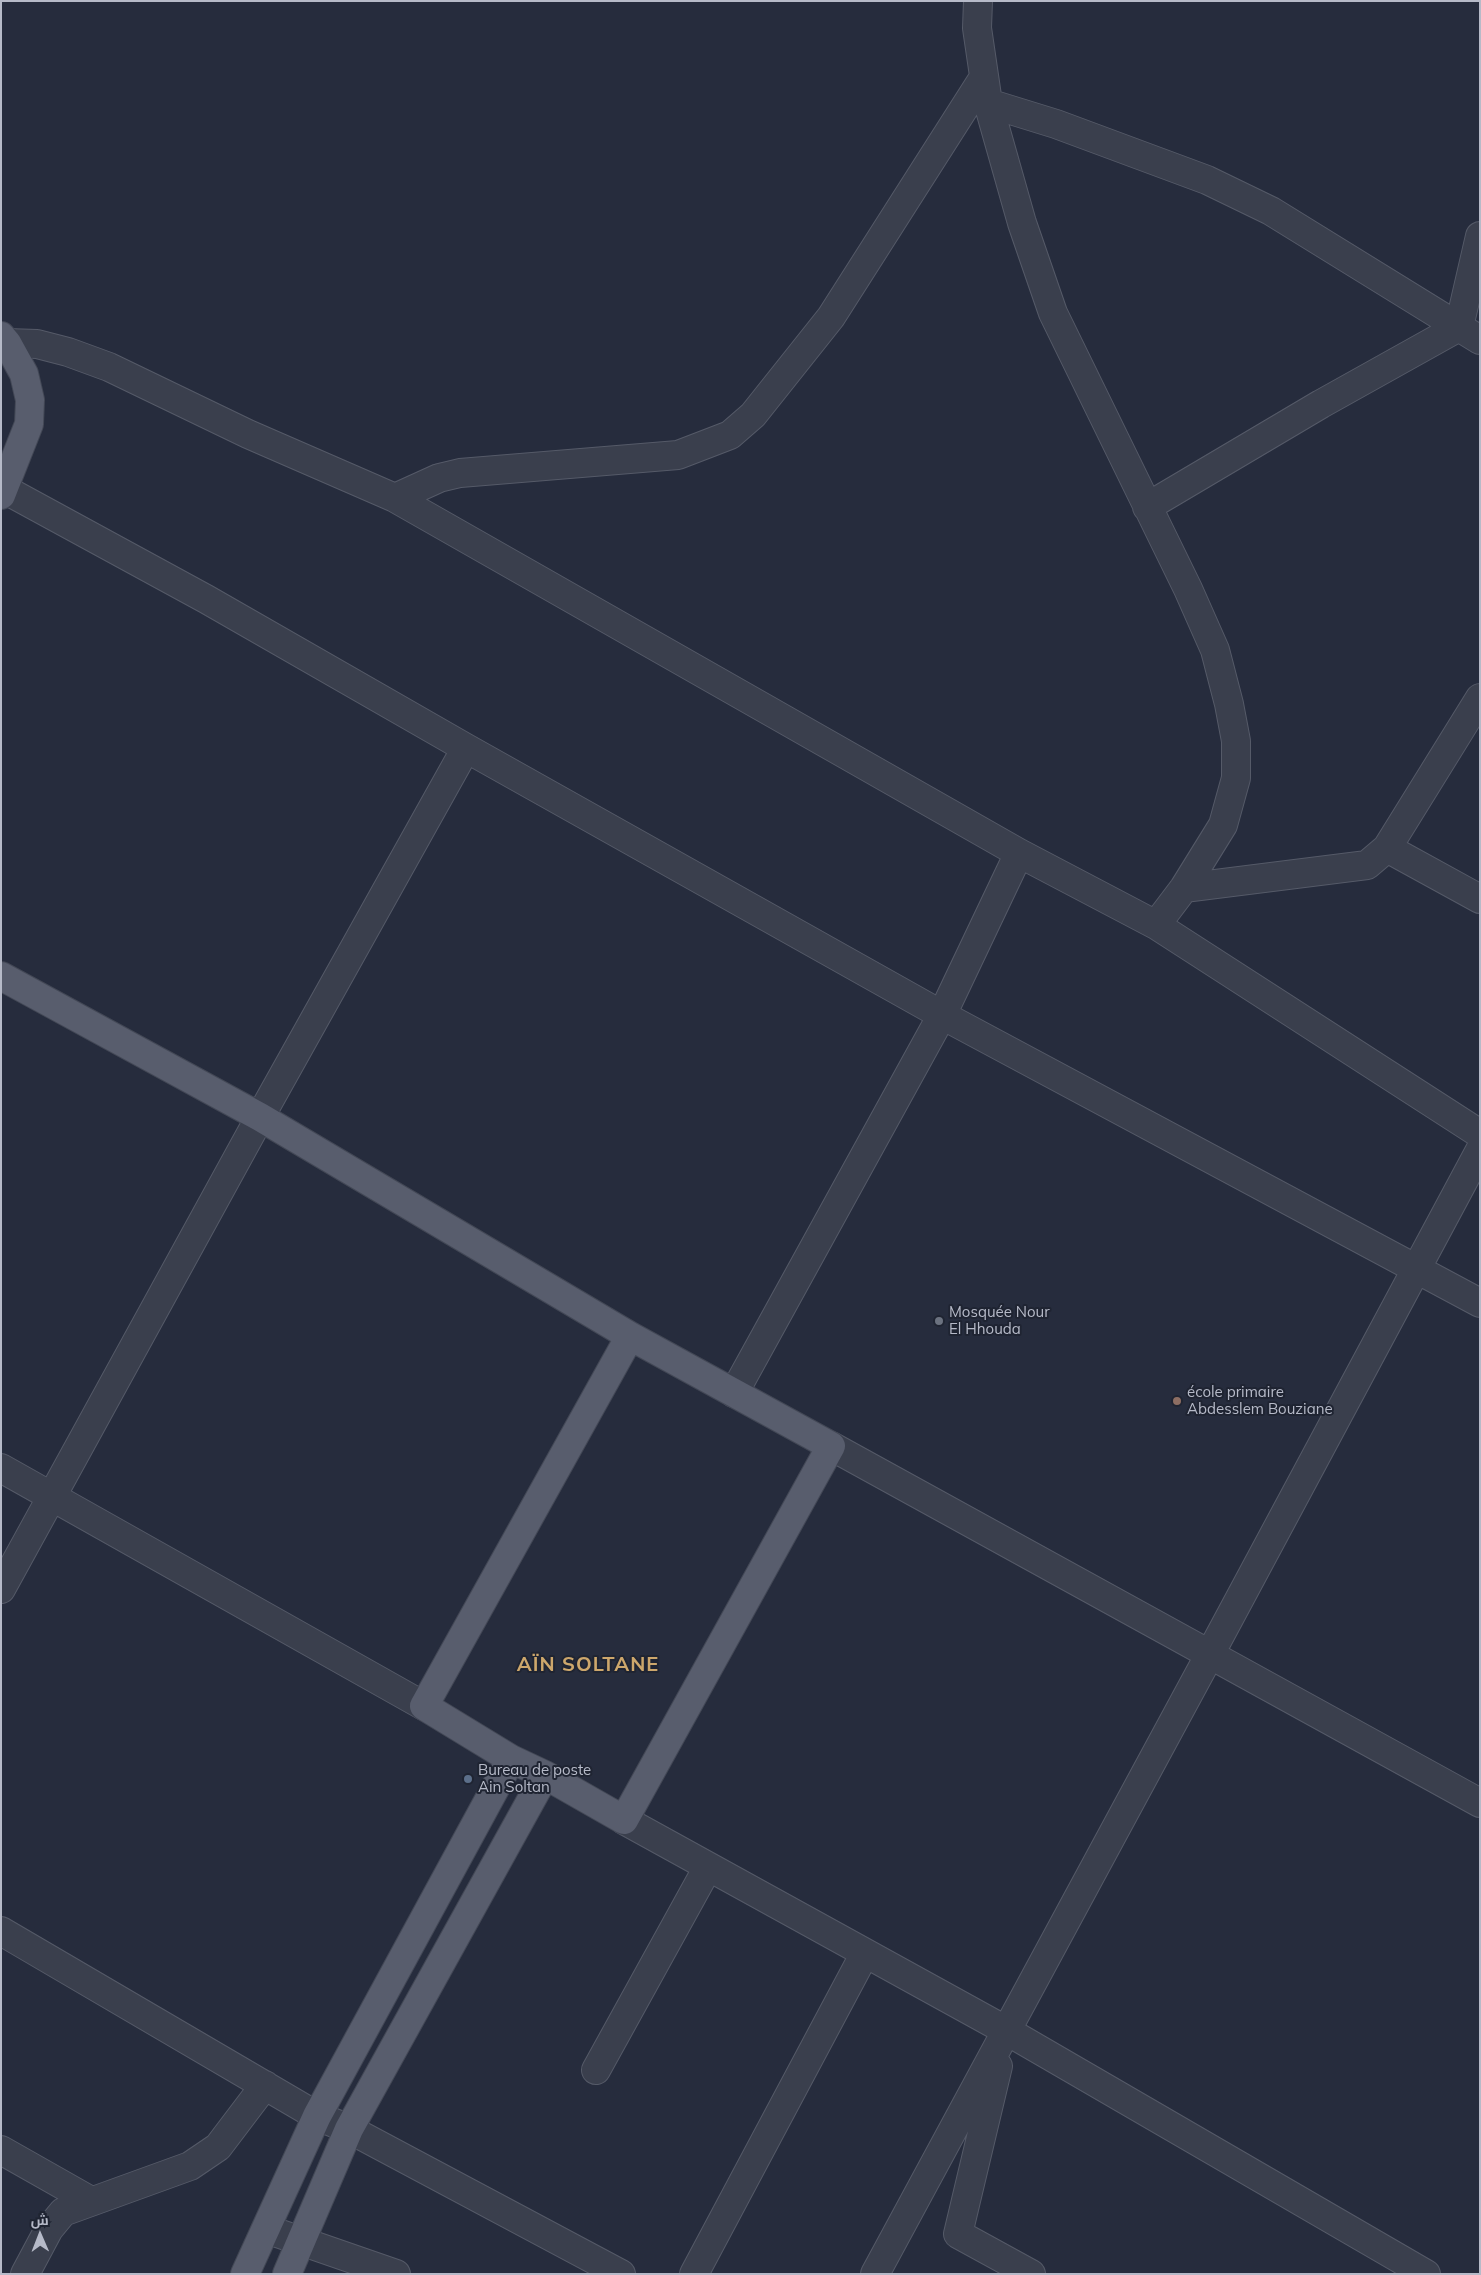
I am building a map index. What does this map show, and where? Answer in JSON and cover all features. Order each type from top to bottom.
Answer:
[{"type":"main road","points":[[3,492],[29,424],[30,400],[24,374],[4,340]]},
{"type":"main road","points":[[1,976],[260,1117],[630,1336],[831,1446],[624,1820],[545,1775],[511,1759],[424,1706],[630,1336]]},
{"type":"main road","points":[[245,2274],[317,2116],[511,1759]]},
{"type":"main road","points":[[287,2274],[349,2130],[545,1775]]},
{"type":"street","points":[[978,1],[978,28],[986,90],[1022,223],[1053,313],[1215,650],[1229,704],[1236,741],[1236,778],[1223,825],[1184,888],[1156,925]]},
{"type":"street","points":[[986,90],[1056,124],[1207,180],[1271,211],[1470,334]]},
{"type":"street","points":[[395,498],[439,478],[460,473],[678,455],[730,436],[753,415],[831,317],[986,90]]},
{"type":"street","points":[[1470,334],[1480,236]]},
{"type":"street","points":[[1147,507],[1321,404],[1470,334]]},
{"type":"street","points":[[4,340],[37,344],[68,352],[109,367],[248,434],[395,498],[1019,853],[1156,925],[1480,1134]]},
{"type":"street","points":[[3,492],[215,604],[466,748],[942,1015],[1480,1303]]},
{"type":"street","points":[[1184,888],[1367,865],[1386,848],[1480,698]]},
{"type":"street","points":[[1,1589],[260,1117],[466,748]]},
{"type":"street","points":[[1386,848],[1480,899]]},
{"type":"street","points":[[734,1393],[942,1015],[1019,853]]},
{"type":"street","points":[[875,2274],[1480,1150]]},
{"type":"street","points":[[831,1446],[1480,1803]]},
{"type":"street","points":[[1,1468],[424,1706]]},
{"type":"street","points":[[624,1820],[1007,2031],[1426,2274]]},
{"type":"street","points":[[596,2070],[708,1867]]},
{"type":"street","points":[[1,1931],[317,2116],[349,2130],[621,2274]]},
{"type":"street","points":[[694,2274],[865,1953]]},
{"type":"street","points":[[1007,2031],[958,2234],[1031,2274]]},
{"type":"street","points":[[25,2274],[49,2229],[62,2212],[190,2166],[218,2147],[265,2086]]},
{"type":"street","points":[[1,2150],[91,2202]]},
{"type":"street","points":[[266,2229],[396,2274]]},
{"type":"place","name":"Mosquée Nour El Hhouda","points":[[939,1321]]},
{"type":"place","name":"école primaire Abdesslem Bouziane","points":[[1177,1401]]},
{"type":"place","name":"Bureau de poste Ain Soltan","points":[[468,1779]]},
{"type":"district","name":"AÏN SOLTANE","points":[[588,1665]]}]
